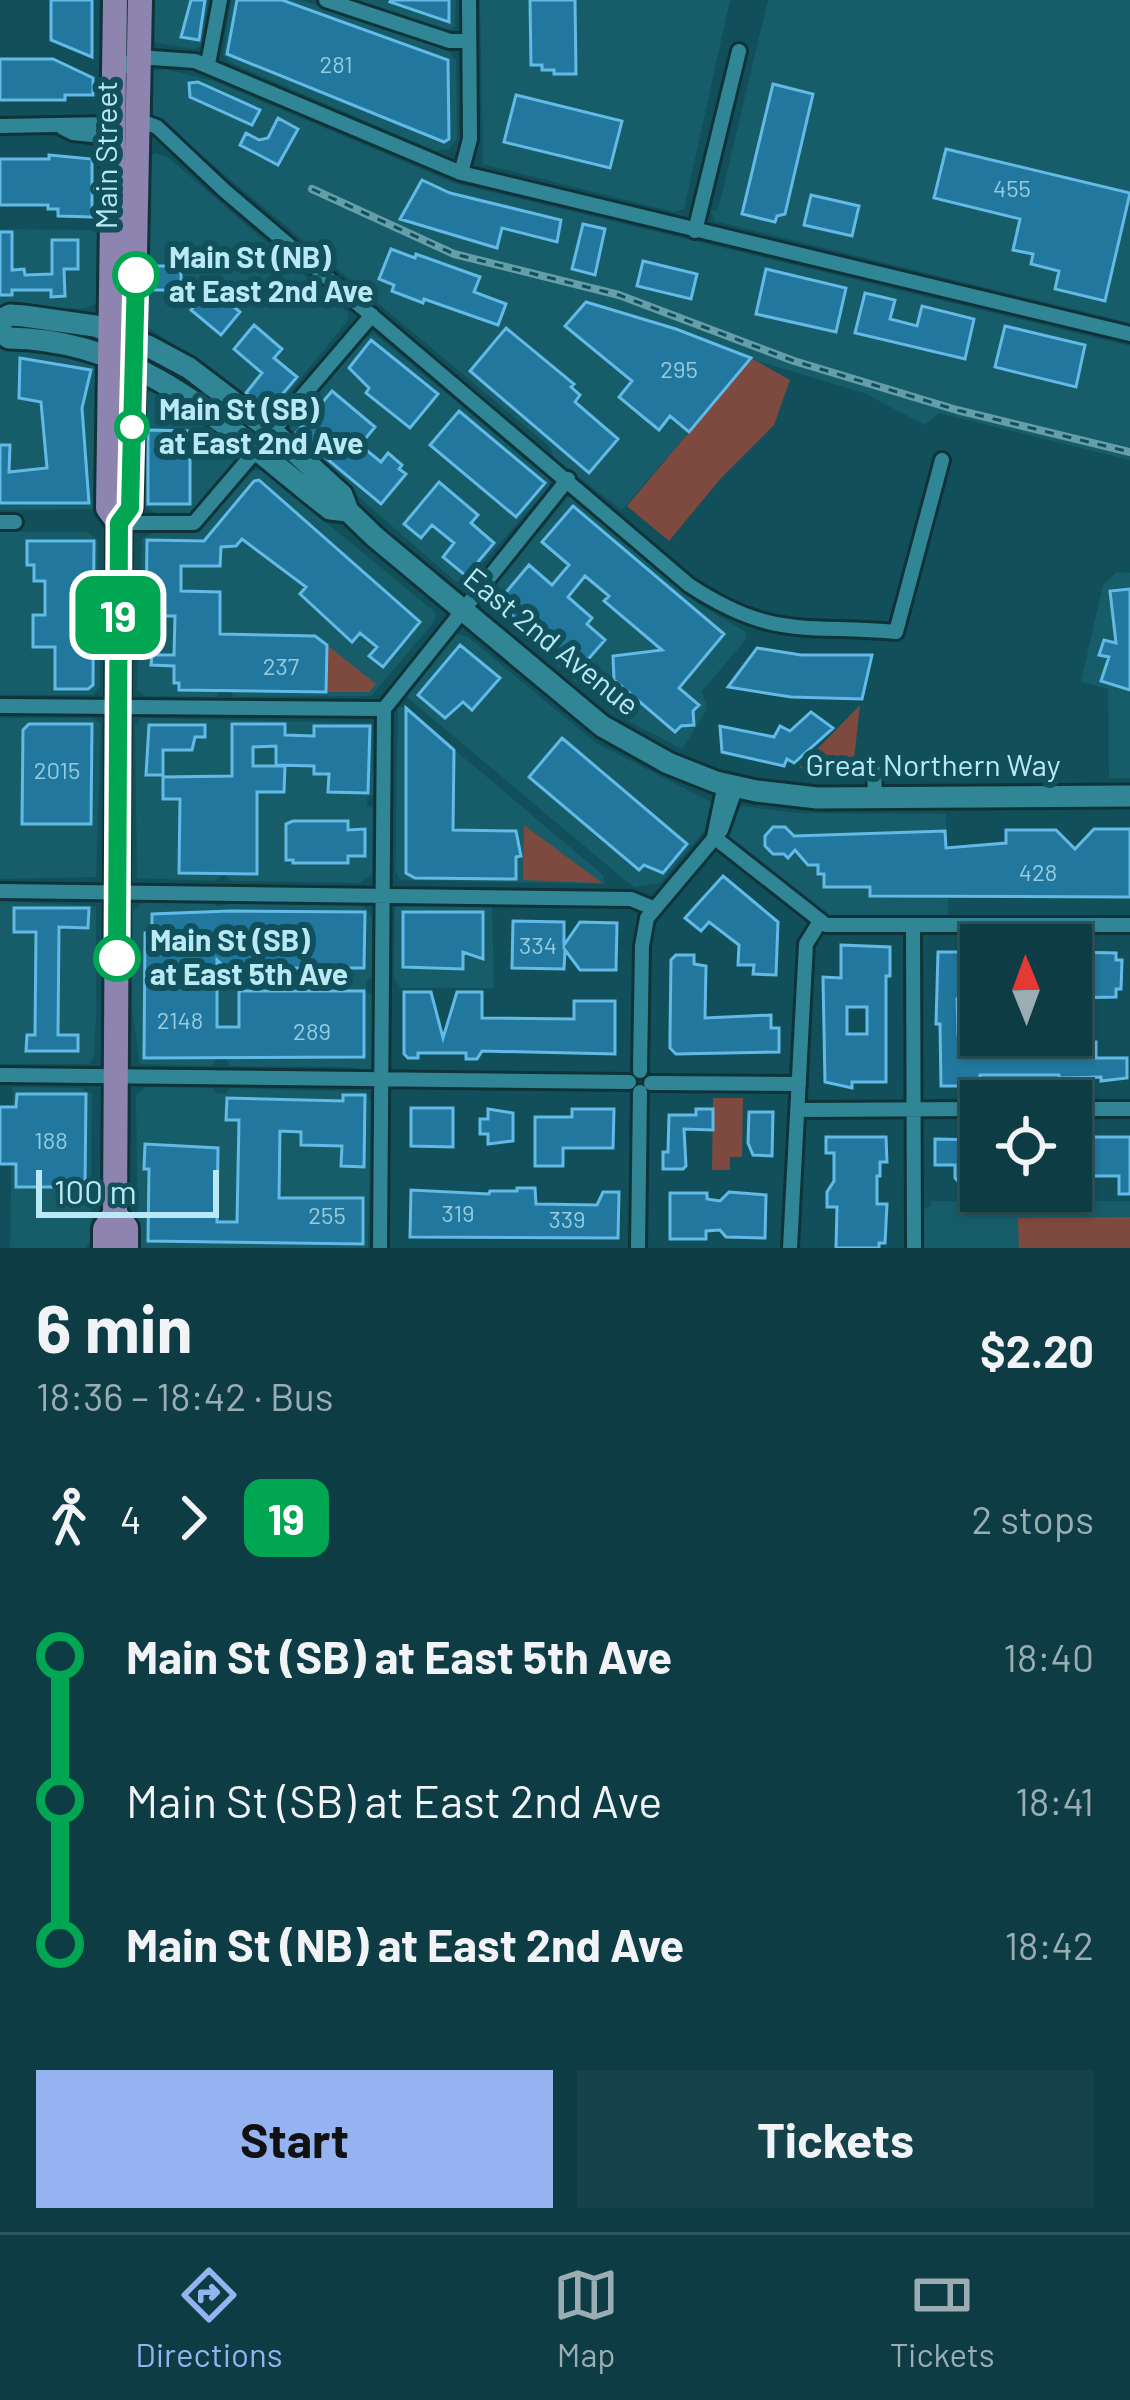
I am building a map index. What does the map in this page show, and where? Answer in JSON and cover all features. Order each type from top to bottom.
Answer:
[{"type":"main road","name":"Main Street","points":[[115,0],[112,75],[124,130]]},
{"type":"main road","name":"Main Street","points":[[126,1248],[126,1228],[116,1214],[119,523],[109,508],[122,349],[124,130],[138,57],[140,0]]},
{"type":"main road","name":"East 2nd Avenue","points":[[0,320],[10,315],[54,318],[122,349],[195,372],[272,431],[342,495],[348,512],[602,726],[668,764],[731,785]]},
{"type":"main road","name":"East 2nd Avenue","points":[[0,332],[9,338],[122,349],[330,509],[348,512]]},
{"type":"main road","name":"Great Northern Way","points":[[731,785],[799,796],[1130,796]]},
{"type":"main road","name":"Main Street","points":[[104,1248],[105,1229],[116,1214]]},
{"type":"street","points":[[208,64],[220,0]]},
{"type":"street","points":[[326,0],[450,41],[469,41]]},
{"type":"street","points":[[461,173],[470,140],[469,0]]},
{"type":"street","points":[[695,230],[740,51]]},
{"type":"street","points":[[112,75],[138,57],[208,64],[461,173],[1130,334]]},
{"type":"street","points":[[0,126],[157,127],[179,151],[679,576],[722,607],[759,623],[788,629],[896,632],[942,460]]},
{"type":"street","points":[[124,130],[179,151]]},
{"type":"street","points":[[119,523],[194,524],[372,315]]},
{"type":"street","points":[[380,1248],[384,709],[568,479]]},
{"type":"street","points":[[0,706],[384,709]]},
{"type":"street","points":[[874,766],[874,797]]},
{"type":"street","points":[[638,1248],[642,946],[653,908],[714,837],[731,785]]},
{"type":"street","points":[[714,837],[819,922],[1130,925]]},
{"type":"street","points":[[0,892],[631,898],[653,908]]},
{"type":"street","points":[[790,1248],[806,944],[819,922]]},
{"type":"street","points":[[913,926],[914,1248]]},
{"type":"street","points":[[0,1075],[799,1084]]},
{"type":"street","points":[[798,1110],[960,1109]]},
{"type":"street","points":[[1092,1109],[1130,1109]]},
{"type":"shaded area","points":[[150,0],[208,0],[203,44],[194,49],[152,42]]},
{"type":"shaded area","points":[[231,0],[301,0],[447,49],[456,60],[457,139],[449,149],[435,151],[229,62],[223,54]]},
{"type":"shaded area","points":[[352,0],[456,0],[455,27],[446,32]]},
{"type":"shaded area","points":[[480,0],[730,0],[684,209],[674,212],[483,164]]},
{"type":"shaded area","points":[[768,0],[1130,0],[1130,323],[715,221],[711,211],[718,210]]},
{"type":"shaded area","points":[[165,69],[214,81],[454,183],[1130,346],[1130,460],[939,413],[925,425],[864,393],[751,359],[622,510],[151,117],[147,77]]},
{"type":"shaded area","points":[[155,153],[169,158],[349,314],[273,412],[263,413],[209,368],[144,325],[148,158]]},
{"type":"shaded area","points":[[0,229],[100,232],[97,303],[85,309],[0,305]]},
{"type":"shaded area","points":[[375,334],[550,480],[464,584],[291,438],[291,424],[366,337]]},
{"type":"shaded area","points":[[0,349],[43,352],[97,365],[96,509],[0,510]]},
{"type":"shaded area","points":[[751,358],[790,380],[774,425],[722,477],[669,541],[627,506]]},
{"type":"shaded area","points":[[154,388],[235,448],[232,468],[189,514],[160,515],[143,506],[143,398]]},
{"type":"shaded area","points":[[255,470],[264,471],[436,613],[434,622],[371,696],[234,697],[230,691],[221,691],[216,697],[145,696],[137,690],[142,538],[157,532],[195,531],[233,484]]},
{"type":"shaded area","points":[[574,496],[697,603],[746,632],[746,639],[702,691],[707,709],[682,749],[613,713],[485,606],[487,594],[567,498]]},
{"type":"shaded area","points":[[0,532],[87,532],[98,540],[100,685],[94,695],[0,695]]},
{"type":"shaded area","points":[[1117,572],[1130,573],[1130,778],[1109,778],[1108,689],[1081,682],[1103,585]]},
{"type":"shaded area","points":[[456,634],[468,637],[596,743],[711,802],[704,831],[660,883],[635,887],[626,881],[408,698],[409,690]]},
{"type":"shaded area","points":[[327,645],[376,684],[369,692],[326,692]]},
{"type":"shaded area","points":[[860,705],[854,760],[846,770],[799,768]]},
{"type":"shaded area","points":[[398,707],[404,707],[604,876],[604,884],[400,880],[395,871]]},
{"type":"shaded area","points":[[0,718],[92,718],[101,723],[96,877],[0,879]]},
{"type":"shaded area","points":[[141,718],[372,723],[374,794],[367,798],[367,806],[373,808],[372,874],[359,883],[232,881],[224,875],[214,881],[137,878],[135,726]]},
{"type":"shaded area","points":[[743,806],[797,813],[946,814],[948,915],[942,919],[822,916],[727,837],[734,812]]},
{"type":"shaded area","points":[[524,825],[602,883],[523,880]]},
{"type":"shaded area","points":[[0,901],[96,906],[96,1018],[94,1056],[89,1064],[0,1064]]},
{"type":"shaded area","points":[[142,903],[364,906],[372,916],[372,977],[366,991],[372,995],[373,1069],[230,1066],[226,1059],[217,1059],[212,1066],[140,1064],[132,1010],[133,912]]},
{"type":"shaded area","points":[[399,904],[492,906],[494,988],[401,988],[394,979],[395,909]]},
{"type":"shaded area","points":[[13,1087],[81,1088],[92,1094],[91,1239],[86,1248],[10,1248]]},
{"type":"shaded area","points":[[145,1087],[213,1088],[226,1094],[229,1088],[366,1092],[371,1102],[368,1248],[138,1248],[136,1095]]},
{"type":"shaded area","points":[[713,1098],[743,1098],[742,1157],[730,1157],[730,1170],[712,1170]]},
{"type":"shaded area","points":[[931,1201],[960,1201],[960,1212],[1092,1212],[1092,1201],[1130,1201],[1130,1248],[924,1248],[923,1209]]},
{"type":"shaded area","points":[[1130,1217],[1130,1248],[1019,1248],[1018,1218]]},
{"type":"building","points":[[51,0],[92,0],[92,57],[51,40]]},
{"type":"building","points":[[191,0],[205,0],[199,40],[181,37]]},
{"type":"building","points":[[237,0],[282,0],[448,60],[449,139],[444,142],[227,54]]},
{"type":"building","points":[[449,0],[449,22],[390,2]]},
{"type":"building","points":[[530,0],[575,0],[576,74],[554,74],[554,70],[542,70],[542,65],[531,65]]},
{"type":"building","points":[[0,59],[53,59],[93,78],[93,95],[0,100]]},
{"type":"building","points":[[198,82],[260,110],[252,125],[190,97],[189,83]]},
{"type":"building","points":[[773,84],[813,94],[785,214],[775,222],[742,214]]},
{"type":"building","points":[[516,95],[622,121],[610,168],[504,142]]},
{"type":"building","points":[[278,118],[298,129],[278,165],[240,145],[246,133],[259,140],[268,138]]},
{"type":"building","points":[[946,149],[1130,193],[1105,301],[1055,289],[1059,271],[1031,264],[1033,254],[1013,250],[1020,219],[934,198]]},
{"type":"building","points":[[49,155],[92,159],[92,217],[58,216],[58,209],[48,209],[48,205],[0,205],[0,159],[49,159]]},
{"type":"building","points":[[422,180],[450,193],[561,220],[557,242],[502,228],[497,248],[400,219]]},
{"type":"building","points":[[811,195],[859,206],[852,236],[804,225]]},
{"type":"building","points":[[583,224],[605,229],[595,275],[572,269]]},
{"type":"building","points":[[0,232],[12,232],[12,270],[24,269],[25,275],[52,274],[52,240],[78,240],[78,269],[64,269],[65,296],[51,297],[51,290],[12,290],[12,295],[0,295]]},
{"type":"building","points":[[391,249],[480,277],[474,292],[506,304],[498,325],[392,291],[394,285],[379,279]]},
{"type":"building","points":[[643,261],[697,274],[691,299],[637,286]]},
{"type":"building","points":[[151,266],[181,266],[181,290],[151,290]]},
{"type":"building","points":[[766,269],[846,288],[836,332],[756,314]]},
{"type":"building","points":[[210,287],[240,312],[221,335],[191,310]]},
{"type":"building","points":[[865,293],[895,300],[890,319],[917,326],[922,306],[974,319],[965,359],[855,333]]},
{"type":"building","points":[[586,302],[751,358],[689,432],[670,416],[659,430],[619,397],[632,381],[565,326]]},
{"type":"building","points":[[254,325],[282,349],[274,358],[297,377],[269,410],[246,393],[262,373],[234,349]]},
{"type":"building","points":[[1005,326],[1085,345],[1076,387],[995,367]]},
{"type":"building","points":[[506,328],[574,384],[571,387],[580,395],[575,402],[618,439],[589,473],[470,371]]},
{"type":"building","points":[[371,340],[438,394],[410,428],[366,393],[369,388],[349,368]]},
{"type":"building","points":[[20,358],[91,370],[82,408],[89,503],[0,503],[0,445],[10,445],[9,472],[47,468],[41,402],[19,398]]},
{"type":"building","points":[[332,391],[375,427],[360,445],[381,462],[388,453],[406,474],[381,504],[296,433]]},
{"type":"building","points":[[459,411],[545,483],[516,517],[430,445]]},
{"type":"building","points":[[148,430],[190,431],[190,504],[148,504]]},
{"type":"building","points":[[259,480],[420,622],[383,667],[369,656],[377,647],[360,633],[352,642],[300,594],[306,587],[242,539],[236,546],[221,547],[220,566],[181,566],[181,591],[220,592],[220,634],[315,636],[327,645],[326,692],[179,690],[174,666],[151,665],[152,655],[174,655],[175,616],[146,616],[147,540],[204,541]]},
{"type":"building","points":[[439,482],[478,515],[471,523],[494,543],[466,576],[443,557],[454,543],[432,525],[421,538],[404,524]]},
{"type":"building","points":[[573,506],[724,634],[679,688],[699,705],[693,711],[694,725],[675,732],[614,680],[613,656],[662,650],[604,601],[609,596],[585,576],[568,597],[592,618],[587,624],[605,640],[578,671],[497,603],[529,565],[552,585],[569,565],[542,542]]},
{"type":"building","points":[[27,541],[94,541],[93,685],[88,689],[55,689],[55,647],[33,647],[33,615],[45,615],[45,581],[34,581],[34,565],[27,565]]},
{"type":"building","points":[[1130,589],[1130,690],[1101,681],[1109,657],[1099,655],[1104,640],[1116,643],[1110,591]]},
{"type":"building","points":[[460,645],[500,678],[472,710],[463,702],[445,718],[418,695]]},
{"type":"building","points":[[757,648],[801,655],[872,655],[862,699],[791,697],[728,687]]},
{"type":"building","points":[[406,708],[454,750],[453,830],[516,831],[521,856],[516,857],[516,879],[415,878],[406,873]]},
{"type":"building","points":[[811,712],[833,728],[794,763],[787,759],[784,766],[722,752],[720,726],[774,737],[780,726],[790,731]]},
{"type":"building","points":[[29,724],[92,724],[91,824],[22,824],[23,730]]},
{"type":"building","points":[[232,724],[285,724],[285,735],[314,736],[314,726],[370,726],[368,793],[328,792],[329,774],[314,774],[314,766],[276,765],[276,746],[253,747],[253,766],[285,766],[284,792],[257,792],[257,874],[179,873],[180,799],[163,799],[163,777],[232,776]]},
{"type":"building","points":[[149,725],[205,725],[205,737],[195,737],[192,750],[163,750],[163,775],[146,775]]},
{"type":"building","points":[[562,738],[687,844],[663,873],[644,865],[639,870],[529,777]]},
{"type":"building","points":[[348,821],[348,830],[365,829],[365,856],[348,856],[348,863],[286,860],[286,824]]},
{"type":"building","points":[[773,827],[785,827],[794,836],[945,831],[946,848],[1006,843],[1006,830],[1056,830],[1075,849],[1094,829],[1130,829],[1130,897],[870,896],[870,887],[824,887],[818,865],[808,865],[795,850],[788,858],[765,846],[765,836]]},
{"type":"building","points":[[723,876],[778,922],[776,975],[753,974],[754,965],[738,965],[739,945],[709,922],[701,931],[685,918]]},
{"type":"building","points":[[14,908],[89,908],[88,928],[59,927],[58,1035],[78,1035],[78,1051],[26,1051],[27,1035],[35,1035],[36,932],[14,932]]},
{"type":"building","points":[[365,912],[364,968],[247,968],[247,974],[232,974],[217,960],[217,1027],[239,1027],[239,991],[364,991],[364,1057],[144,1058],[145,933],[152,933],[152,914]]},
{"type":"building","points":[[403,912],[483,912],[483,959],[463,952],[463,969],[403,967]]},
{"type":"building","points":[[513,921],[564,922],[564,945],[580,922],[617,923],[616,970],[580,970],[565,950],[564,969],[512,968]]},
{"type":"building","points":[[841,945],[890,947],[886,1082],[852,1082],[852,1088],[825,1082],[823,977],[841,978]],"holes":[[[847,1007],[867,1007],[867,1034],[847,1034]]]},
{"type":"building","points":[[938,952],[960,952],[960,1056],[1092,1056],[1092,1042],[1096,1042],[1096,1058],[1127,1058],[1127,1078],[980,1075],[980,1079],[960,1080],[959,1086],[941,1086],[940,1024],[936,1024]]},
{"type":"building","points":[[1092,952],[1116,953],[1116,960],[1122,960],[1121,989],[1116,989],[1116,997],[1092,998]]},
{"type":"building","points":[[676,955],[694,955],[694,964],[706,966],[705,1018],[771,1015],[771,1028],[779,1028],[779,1052],[676,1054],[670,1048],[670,1036],[671,960]]},
{"type":"building","points":[[404,992],[431,992],[443,1038],[457,992],[482,992],[482,1018],[574,1019],[574,1001],[615,1001],[615,1054],[482,1051],[477,1059],[466,1059],[466,1053],[418,1053],[418,1058],[408,1058],[404,1054]]},
{"type":"building","points":[[17,1094],[86,1094],[85,1187],[16,1187],[16,1164],[0,1164],[0,1107],[16,1107]]},
{"type":"building","points":[[343,1095],[365,1095],[364,1167],[341,1166],[342,1146],[301,1145],[301,1132],[280,1131],[279,1198],[363,1198],[363,1244],[148,1241],[145,1144],[218,1148],[217,1222],[237,1222],[239,1120],[226,1120],[227,1098],[343,1101]]},
{"type":"building","points":[[411,1108],[453,1108],[453,1147],[411,1146]]},
{"type":"building","points":[[488,1109],[513,1113],[513,1141],[488,1144],[488,1134],[480,1134],[480,1119],[488,1119]]},
{"type":"building","points":[[572,1109],[614,1109],[613,1148],[563,1148],[563,1166],[535,1166],[535,1117],[572,1117]]},
{"type":"building","points":[[696,1109],[713,1109],[713,1130],[684,1129],[686,1166],[663,1169],[669,1115],[696,1115]]},
{"type":"building","points":[[749,1112],[773,1112],[772,1156],[753,1155],[748,1143]]},
{"type":"building","points":[[826,1137],[886,1137],[887,1162],[880,1162],[877,1176],[877,1204],[887,1204],[885,1243],[879,1243],[879,1248],[836,1248],[837,1207],[827,1207],[834,1153],[826,1153]]},
{"type":"building","points":[[1092,1137],[1130,1137],[1130,1194],[1119,1194],[1119,1176],[1092,1176]]},
{"type":"building","points":[[935,1139],[960,1140],[960,1184],[955,1165],[935,1165]]},
{"type":"building","points":[[535,1188],[536,1204],[597,1205],[603,1192],[619,1192],[618,1238],[410,1237],[411,1190],[489,1194]]},
{"type":"building","points":[[729,1192],[766,1195],[765,1238],[726,1237],[720,1230],[706,1231],[706,1239],[670,1239],[670,1193],[707,1193],[707,1199],[720,1201]]},
{"type":"railway","points":[[312,189],[454,254],[619,295],[794,361],[957,410],[1130,452]]},
{"type":"bus line","name":"19","points":[[117,958],[119,523],[130,508],[136,275]]},
{"type":"place","name":"Main St (NB) at East 2nd Ave","points":[[136,275]]},
{"type":"place","name":"Main St (SB) at East 2nd Ave","points":[[132,427]]},
{"type":"place","name":"Main St (SB) at East 5th Ave","points":[[117,958]]}]
